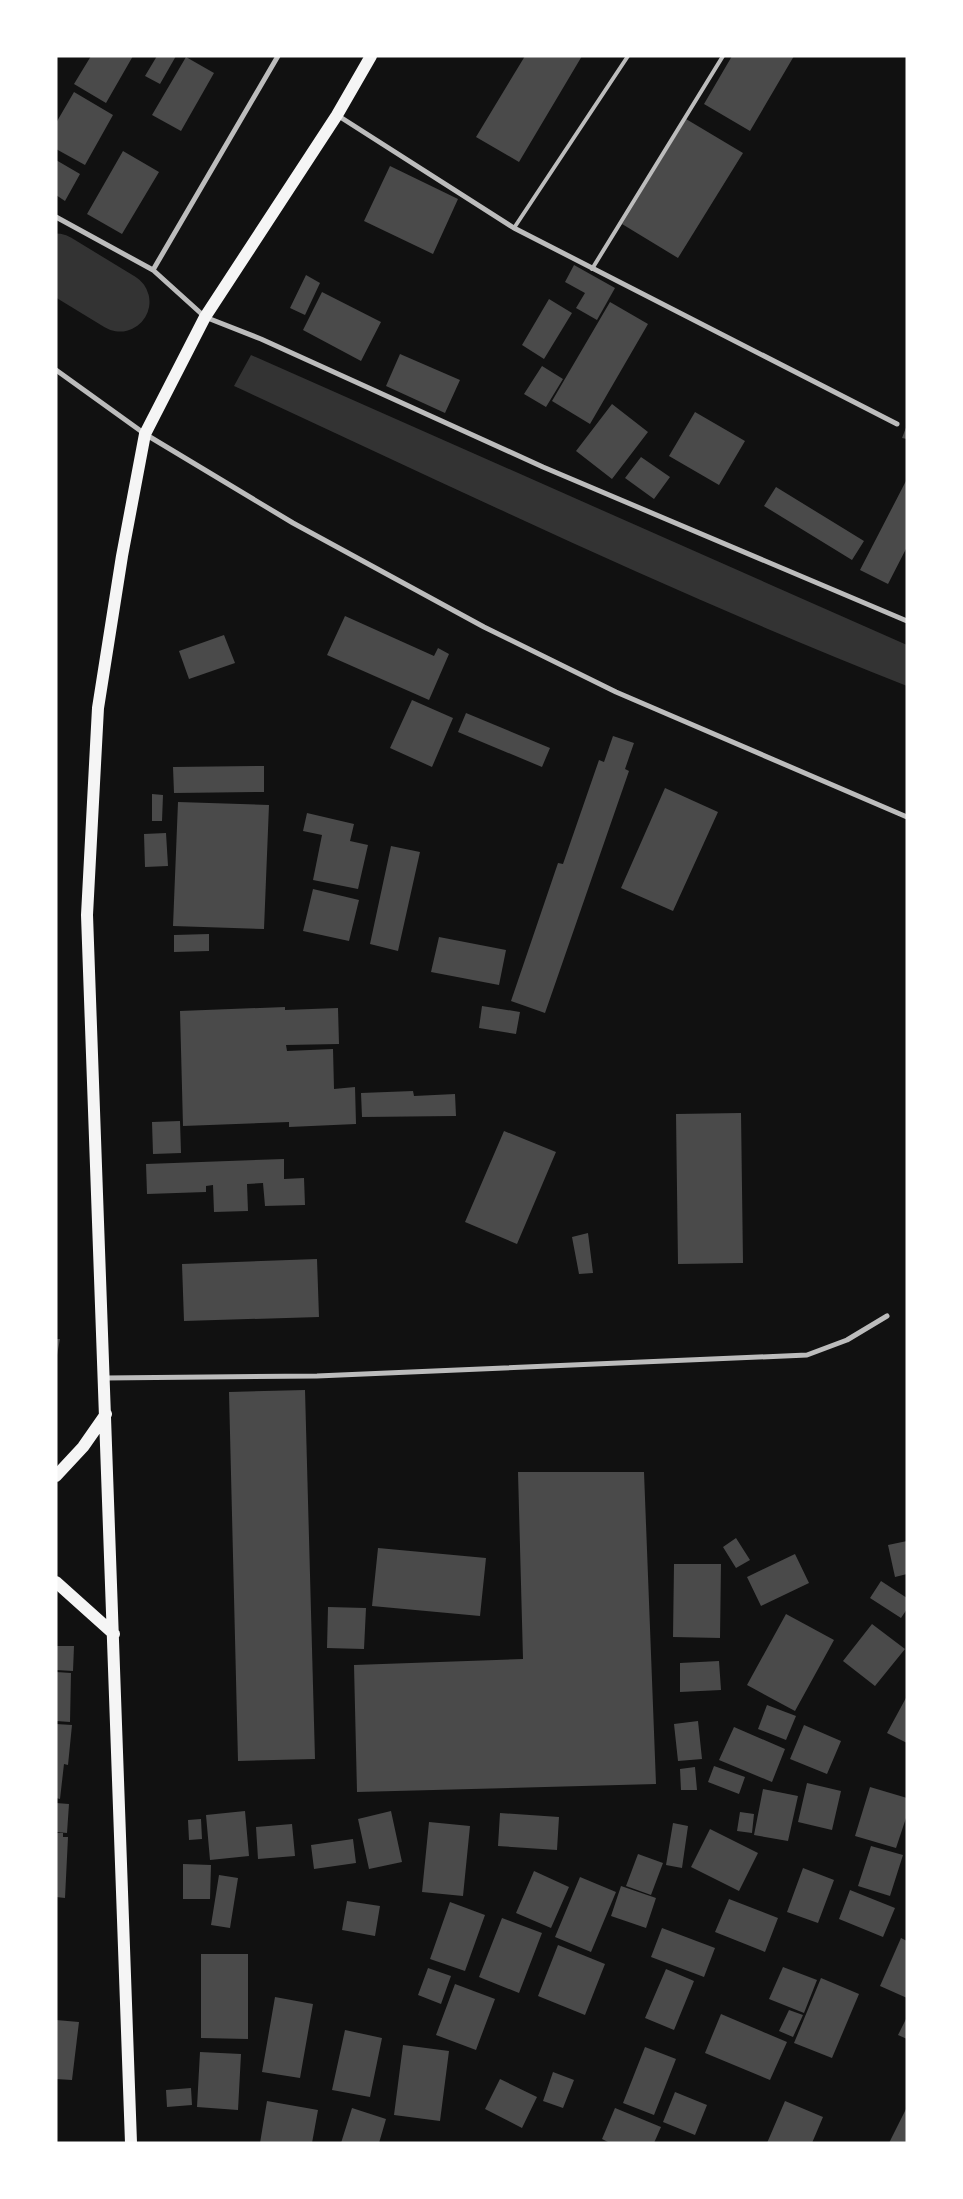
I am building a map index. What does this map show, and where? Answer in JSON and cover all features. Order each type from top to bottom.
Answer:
[{"type":"main road","points":[[131,2143],[87,915],[98,708],[122,556],[145,434],[205,317],[337,115],[371,56]]},
{"type":"main road","points":[[56,1476],[83,1447],[106,1414]]},
{"type":"main road","points":[[56,1582],[114,1634]]},
{"type":"street","points":[[153,270],[278,56]]},
{"type":"street","points":[[337,115],[514,228],[592,270],[897,424]]},
{"type":"street","points":[[56,217],[153,270],[205,317],[261,339],[543,467],[907,621]]},
{"type":"street","points":[[56,370],[145,434],[293,523],[484,627],[616,692],[907,817]]},
{"type":"street","points":[[105,1378],[317,1376],[807,1355],[847,1340],[888,1316]]},
{"type":"lane","points":[[514,228],[628,56]]},
{"type":"lane","points":[[592,270],[723,56]]},
{"type":"shaded area","points":[[251,355],[907,645],[907,686],[652,579],[234,386]]},
{"type":"building","points":[[91,56],[133,56],[106,103],[74,84]]},
{"type":"building","points":[[157,56],[176,56],[160,84],[145,76]]},
{"type":"building","points":[[525,56],[582,56],[519,162],[476,137]]},
{"type":"building","points":[[732,56],[794,56],[750,131],[704,104]]},
{"type":"building","points":[[186,57],[214,73],[181,131],[152,115]]},
{"type":"building","points":[[74,92],[113,115],[85,165],[56,149],[56,123]]},
{"type":"building","points":[[686,119],[743,153],[678,258],[622,224]]},
{"type":"building","points":[[123,151],[159,172],[122,234],[87,214]]},
{"type":"building","points":[[56,160],[80,174],[65,201],[56,195]]},
{"type":"building","points":[[390,166],[458,199],[433,254],[364,221]]},
{"type":"building","points":[[574,265],[615,288],[597,320],[576,308],[585,293],[565,282]]},
{"type":"building","points":[[306,275],[320,283],[305,315],[290,308]]},
{"type":"building","points":[[322,292],[381,322],[361,361],[303,330]]},
{"type":"building","points":[[549,299],[572,313],[544,359],[522,345]]},
{"type":"building","points":[[610,302],[648,324],[590,424],[552,401]]},
{"type":"building","points":[[400,354],[460,380],[445,413],[386,386]]},
{"type":"building","points":[[542,366],[563,379],[546,407],[524,394]]},
{"type":"building","points":[[612,404],[648,432],[612,479],[576,451]]},
{"type":"building","points":[[695,412],[745,441],[719,485],[669,456]]},
{"type":"building","points":[[907,425],[907,439],[902,438]]},
{"type":"building","points":[[641,457],[670,477],[654,499],[625,478]]},
{"type":"building","points":[[907,479],[907,547],[888,584],[860,570]]},
{"type":"building","points":[[776,487],[864,541],[852,560],[764,506]]},
{"type":"building","points":[[345,616],[434,656],[438,648],[449,654],[429,700],[327,655]]},
{"type":"building","points":[[224,635],[235,663],[189,679],[179,651]]},
{"type":"building","points":[[412,700],[453,718],[432,767],[390,748]]},
{"type":"building","points":[[466,713],[550,748],[542,767],[458,732]]},
{"type":"building","points":[[613,736],[634,743],[625,769],[629,771],[545,1013],[511,1001],[558,863],[563,864],[599,760],[604,762]]},
{"type":"building","points":[[264,766],[264,792],[174,793],[173,767]]},
{"type":"building","points":[[665,788],[718,812],[673,911],[621,888]]},
{"type":"building","points":[[152,794],[163,795],[162,821],[152,821]]},
{"type":"building","points":[[178,802],[269,805],[264,929],[173,926]]},
{"type":"building","points":[[307,813],[354,824],[350,841],[368,845],[358,889],[313,880],[322,835],[303,831]]},
{"type":"building","points":[[166,833],[168,866],[145,867],[144,834]]},
{"type":"building","points":[[391,846],[420,852],[398,951],[370,944]]},
{"type":"building","points":[[313,889],[359,900],[349,941],[303,931]]},
{"type":"building","points":[[209,934],[209,951],[174,952],[174,935]]},
{"type":"building","points":[[439,937],[506,950],[499,985],[431,972]]},
{"type":"building","points":[[482,1006],[520,1012],[516,1034],[479,1028]]},
{"type":"building","points":[[285,1007],[285,1010],[338,1008],[339,1044],[286,1045],[287,1051],[333,1049],[334,1089],[355,1087],[356,1124],[289,1127],[289,1122],[183,1126],[180,1011]]},
{"type":"building","points":[[413,1091],[414,1096],[455,1094],[456,1116],[362,1117],[361,1093]]},
{"type":"building","points":[[741,1113],[743,1263],[678,1264],[676,1114]]},
{"type":"building","points":[[180,1121],[181,1153],[153,1154],[152,1122]]},
{"type":"building","points":[[504,1131],[556,1152],[517,1244],[465,1222]]},
{"type":"building","points":[[284,1159],[284,1179],[304,1178],[305,1205],[265,1206],[263,1183],[247,1184],[248,1211],[214,1212],[213,1185],[206,1186],[206,1192],[147,1194],[146,1164]]},
{"type":"building","points":[[588,1233],[593,1273],[579,1274],[572,1237]]},
{"type":"building","points":[[317,1259],[319,1317],[184,1321],[182,1264]]},
{"type":"building","points":[[56,1339],[60,1339],[57,1355],[56,1355]]},
{"type":"building","points":[[305,1390],[315,1759],[238,1761],[229,1392]]},
{"type":"building","points":[[518,1472],[644,1472],[656,1784],[357,1792],[354,1665],[523,1659]]},
{"type":"building","points":[[736,1538],[750,1560],[736,1568],[723,1547]]},
{"type":"building","points":[[907,1541],[907,1574],[895,1577],[888,1545]]},
{"type":"building","points":[[378,1548],[486,1558],[480,1616],[372,1606]]},
{"type":"building","points":[[795,1554],[809,1583],[761,1606],[747,1577]]},
{"type":"building","points":[[674,1564],[721,1564],[720,1638],[673,1637]]},
{"type":"building","points":[[881,1581],[907,1598],[907,1609],[901,1618],[870,1598]]},
{"type":"building","points":[[328,1607],[366,1608],[364,1649],[327,1648]]},
{"type":"building","points":[[786,1614],[834,1640],[795,1711],[747,1685]]},
{"type":"building","points":[[872,1624],[905,1649],[875,1686],[843,1661]]},
{"type":"building","points":[[56,1646],[74,1646],[73,1671],[56,1670]]},
{"type":"building","points":[[719,1661],[721,1690],[680,1692],[680,1663]]},
{"type":"building","points":[[56,1672],[71,1673],[70,1722],[56,1721]]},
{"type":"building","points":[[907,1696],[907,1743],[887,1733]]},
{"type":"building","points":[[767,1705],[796,1716],[786,1740],[758,1729]]},
{"type":"building","points":[[698,1721],[702,1759],[678,1761],[674,1724]]},
{"type":"building","points":[[56,1724],[72,1725],[68,1765],[64,1764],[60,1799],[56,1798]]},
{"type":"building","points":[[804,1725],[841,1741],[827,1774],[790,1759]]},
{"type":"building","points":[[734,1727],[785,1749],[772,1782],[719,1760]]},
{"type":"building","points":[[714,1766],[745,1777],[739,1794],[708,1782]]},
{"type":"building","points":[[695,1767],[697,1790],[681,1790],[680,1769]]},
{"type":"building","points":[[807,1783],[841,1791],[832,1830],[798,1822]]},
{"type":"building","points":[[870,1787],[907,1798],[907,1815],[896,1848],[855,1836]]},
{"type":"building","points":[[763,1789],[798,1796],[788,1841],[754,1835]]},
{"type":"building","points":[[56,1803],[69,1804],[67,1833],[56,1832]]},
{"type":"building","points":[[245,1811],[249,1856],[210,1860],[206,1815]]},
{"type":"building","points":[[391,1811],[402,1862],[369,1869],[358,1819]]},
{"type":"building","points":[[740,1812],[754,1814],[752,1833],[737,1831]]},
{"type":"building","points":[[500,1813],[559,1817],[557,1850],[498,1846]]},
{"type":"building","points":[[201,1819],[202,1839],[189,1840],[188,1820]]},
{"type":"building","points":[[429,1822],[470,1826],[463,1896],[422,1892]]},
{"type":"building","points":[[673,1823],[688,1826],[682,1868],[666,1865]]},
{"type":"building","points":[[292,1824],[295,1856],[258,1859],[256,1827]]},
{"type":"building","points":[[710,1829],[758,1853],[739,1891],[691,1867]]},
{"type":"building","points":[[56,1833],[63,1833],[63,1837],[68,1837],[65,1898],[56,1897]]},
{"type":"building","points":[[353,1839],[356,1863],[314,1869],[311,1845]]},
{"type":"building","points":[[871,1846],[903,1855],[890,1896],[858,1886]]},
{"type":"building","points":[[638,1854],[663,1863],[651,1895],[626,1886]]},
{"type":"building","points":[[183,1864],[211,1865],[210,1899],[183,1899]]},
{"type":"building","points":[[803,1868],[834,1880],[818,1923],[787,1912]]},
{"type":"building","points":[[534,1871],[569,1887],[551,1928],[516,1913]]},
{"type":"building","points":[[219,1875],[238,1878],[230,1928],[211,1925]]},
{"type":"building","points":[[580,1877],[616,1892],[591,1952],[555,1937]]},
{"type":"building","points":[[621,1886],[656,1898],[646,1928],[611,1916]]},
{"type":"building","points":[[850,1890],[895,1908],[883,1937],[839,1919]]},
{"type":"building","points":[[729,1899],[778,1918],[765,1952],[715,1932]]},
{"type":"building","points":[[347,1901],[380,1906],[375,1936],[342,1930]]},
{"type":"building","points":[[450,1902],[485,1915],[465,1971],[430,1959]]},
{"type":"building","points":[[502,1918],[542,1933],[519,1993],[479,1977]]},
{"type":"building","points":[[662,1928],[715,1948],[704,1977],[651,1957]]},
{"type":"building","points":[[901,1938],[907,1941],[907,1998],[880,1986]]},
{"type":"building","points":[[558,1945],[605,1964],[585,2015],[538,1996]]},
{"type":"building","points":[[201,1954],[248,1954],[248,2039],[201,2038]]},
{"type":"building","points":[[783,1967],[817,1980],[804,2013],[769,1999]]},
{"type":"building","points":[[428,1968],[451,1976],[441,2004],[418,1995]]},
{"type":"building","points":[[666,1969],[694,1981],[674,2030],[645,2018]]},
{"type":"building","points":[[821,1978],[859,1994],[832,2058],[794,2043]]},
{"type":"building","points":[[455,1984],[495,1999],[476,2050],[436,2035]]},
{"type":"building","points":[[275,1997],[313,2004],[300,2078],[262,2072]]},
{"type":"building","points":[[789,2010],[803,2015],[793,2037],[779,2031]]},
{"type":"building","points":[[721,2014],[787,2042],[770,2080],[705,2053]]},
{"type":"building","points":[[907,2017],[907,2039],[898,2035]]},
{"type":"building","points":[[56,2020],[79,2022],[72,2080],[56,2079]]},
{"type":"building","points":[[345,2030],[382,2038],[370,2097],[332,2090]]},
{"type":"building","points":[[403,2045],[449,2051],[440,2121],[394,2115]]},
{"type":"building","points":[[645,2047],[676,2059],[654,2115],[623,2103]]},
{"type":"building","points":[[200,2052],[241,2054],[238,2110],[197,2107]]},
{"type":"building","points":[[553,2072],[574,2080],[563,2108],[543,2101]]},
{"type":"building","points":[[500,2079],[537,2097],[522,2128],[485,2109]]},
{"type":"building","points":[[191,2088],[192,2105],[167,2107],[166,2090]]},
{"type":"building","points":[[675,2092],[707,2105],[695,2135],[663,2122]]},
{"type":"building","points":[[267,2101],[318,2110],[312,2143],[260,2143]]},
{"type":"building","points":[[785,2101],[823,2117],[812,2143],[767,2143]]},
{"type":"building","points":[[907,2107],[907,2143],[889,2143]]},
{"type":"building","points":[[352,2108],[386,2119],[379,2143],[341,2143]]},
{"type":"building","points":[[615,2108],[661,2127],[654,2143],[610,2143],[602,2139]]},
{"type":"waterway","points":[[56,263],[120,302]]}]
